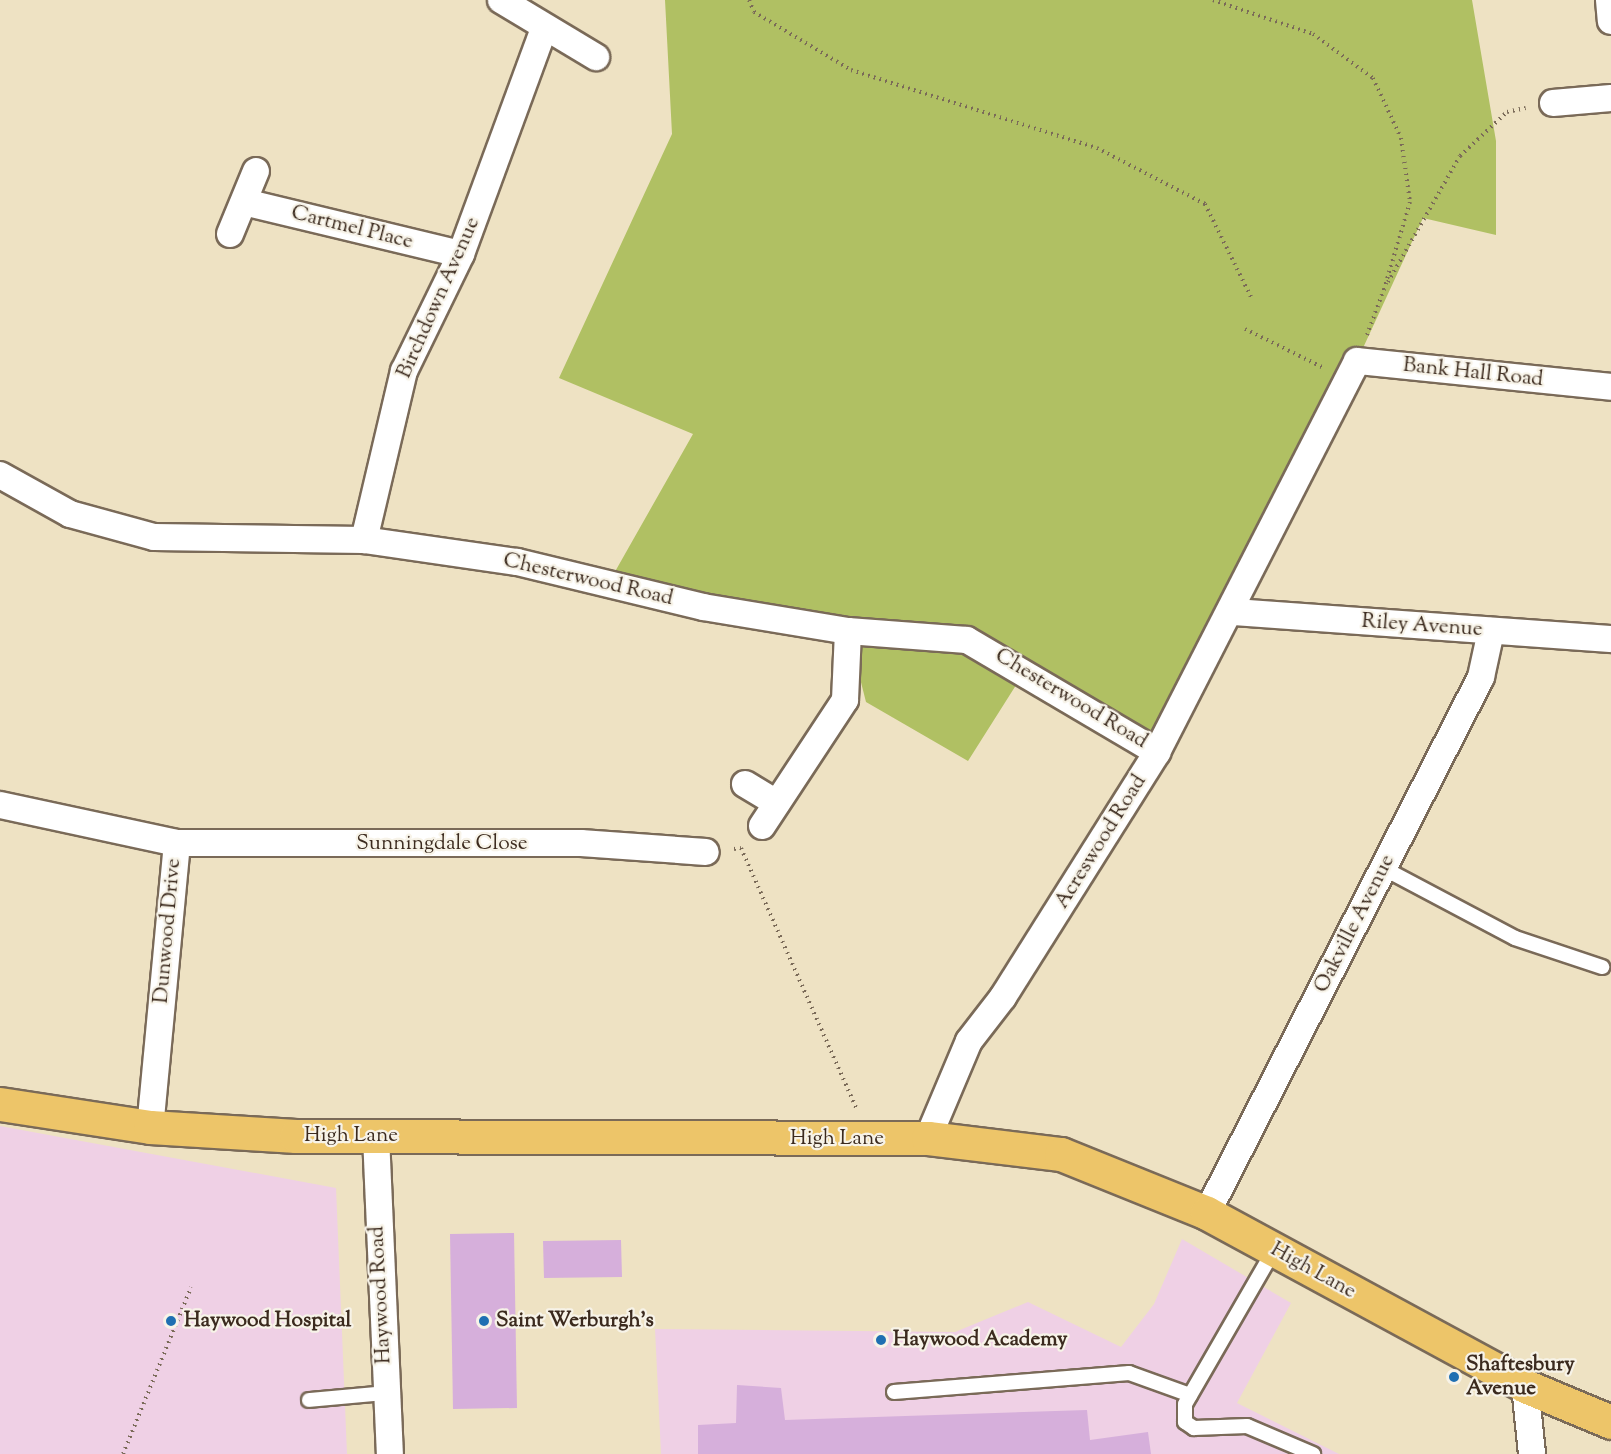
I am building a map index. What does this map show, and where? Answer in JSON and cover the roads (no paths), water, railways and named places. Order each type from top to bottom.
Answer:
[{"type":"main road","name":"High Lane","points":[[0,1104],[150,1127],[376,1136],[928,1138],[1061,1154],[1208,1213],[1525,1386],[1611,1422]]},
{"type":"street","points":[[501,0],[544,28],[596,57]]},
{"type":"street","points":[[1609,0],[1611,21]]},
{"type":"street","name":"Birchdown Avenue","points":[[364,540],[404,371],[461,254],[544,28]]},
{"type":"street","points":[[1553,103],[1611,98]]},
{"type":"street","points":[[230,234],[256,171]]},
{"type":"street","name":"Cartmel Place","points":[[244,202],[461,254]]},
{"type":"street","name":"Bank Hall Road","points":[[1352,370],[1611,387]]},
{"type":"street","name":"Acreswood Road","points":[[928,1138],[969,1041],[1003,997],[1157,752],[1233,612],[1352,370]]},
{"type":"street","name":"Chesterwood Road","points":[[0,475],[70,514],[154,537],[364,540],[517,562],[703,607],[848,631],[967,640],[1157,752]]},
{"type":"street","name":"Riley Avenue","points":[[1233,612],[1611,639]]},
{"type":"street","points":[[762,826],[845,700],[848,631]]},
{"type":"street","name":"Oakville Avenue","points":[[1208,1213],[1481,677],[1491,631]]},
{"type":"street","points":[[745,784],[777,803]]},
{"type":"street","name":"Dunwood Drive","points":[[0,805],[177,843],[150,1127]]},
{"type":"street","name":"Sunningdale Close","points":[[177,843],[581,843],[706,852]]},
{"type":"street","name":"Haywood Road","points":[[376,1136],[390,1454]]},
{"type":"street","points":[[1525,1386],[1532,1454]]},
{"type":"lane","points":[[1383,868],[1515,938],[1602,968]]},
{"type":"lane","points":[[1274,1250],[1190,1395],[1185,1422],[1194,1428],[1247,1426],[1313,1454]]},
{"type":"lane","points":[[894,1392],[1129,1373],[1190,1395]]},
{"type":"lane","points":[[309,1400],[386,1393]]},
{"type":"place","name":"Haywood Hospital","points":[[171,1321]]},
{"type":"place","name":"Saint Werburgh's","points":[[484,1321]]},
{"type":"place","name":"Haywood Academy","points":[[881,1340]]},
{"type":"place","name":"Shaftesbury Avenue","points":[[1454,1377]]}]
